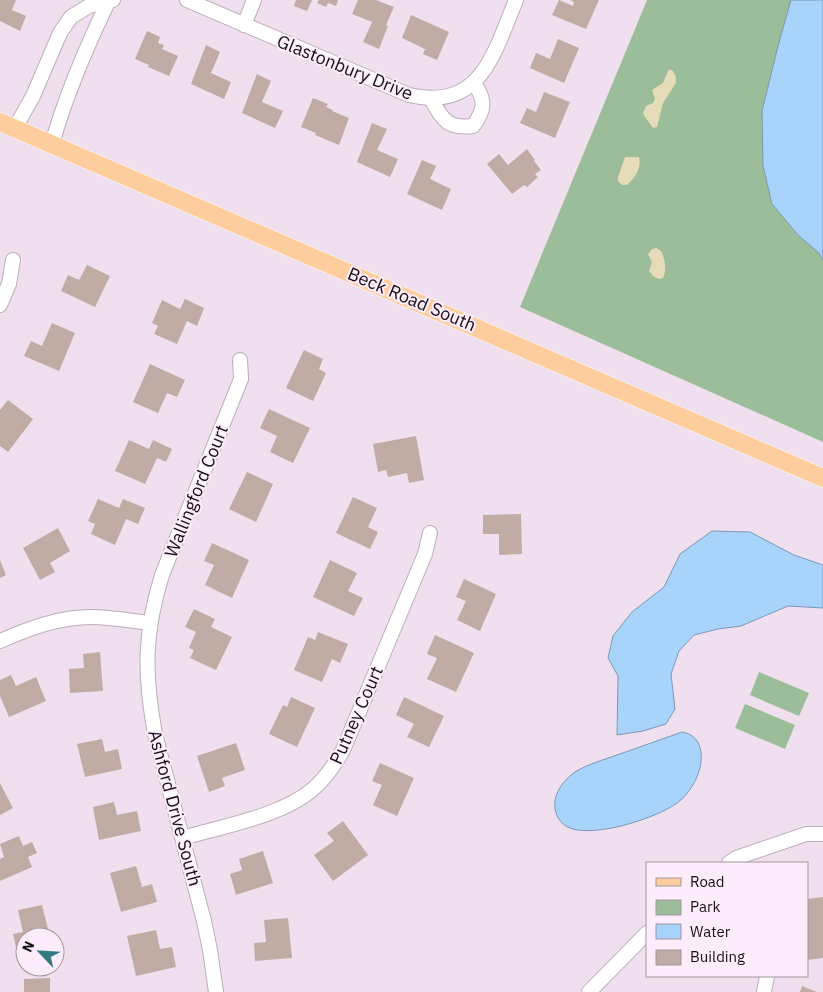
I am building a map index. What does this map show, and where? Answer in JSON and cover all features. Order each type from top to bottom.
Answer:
[{"type":"main road","name":"Beck Road South","points":[[7,125],[823,478]]},
{"type":"street","name":"Glastonbury Drive","points":[[187,0],[409,95],[431,99],[453,95],[474,84],[487,68],[516,0]]},
{"type":"street","points":[[244,25],[254,0]]},
{"type":"street","points":[[7,125],[33,96],[60,33],[71,17],[89,6],[110,1]]},
{"type":"street","points":[[52,144],[62,108],[89,42],[110,1]]},
{"type":"street","points":[[431,99],[441,116],[449,124],[459,128],[473,126],[481,116],[483,102],[480,92],[474,84]]},
{"type":"street","points":[[0,305],[8,284],[12,260]]},
{"type":"street","name":"Wallingford Court","points":[[150,623],[162,574],[241,379],[240,360]]},
{"type":"street","name":"Putney Court","points":[[183,838],[282,808],[302,798],[323,780],[344,750],[425,554],[430,533]]},
{"type":"street","points":[[0,641],[29,628],[70,618],[110,618],[150,623]]},
{"type":"street","name":"Ashford Drive South","points":[[150,623],[146,664],[155,734],[204,920],[216,992]]},
{"type":"street","points":[[735,862],[806,834],[823,834]]},
{"type":"street","points":[[589,992],[646,934]]},
{"type":"street","points":[[764,992],[767,977]]},
{"type":"green space","points":[[647,0],[823,0],[823,442],[520,307]]},
{"type":"green space","points":[[759,672],[809,693],[799,716],[750,695]]},
{"type":"green space","points":[[745,704],[795,725],[785,749],[735,728]]},
{"type":"sand","points":[[669,69],[673,71],[676,77],[676,83],[663,103],[657,127],[653,128],[643,113],[646,106],[653,103],[655,99],[652,90],[663,83]]},
{"type":"sand","points":[[625,157],[639,157],[640,165],[633,179],[627,185],[622,185],[618,181],[618,177]]},
{"type":"sand","points":[[656,248],[661,251],[665,264],[663,278],[659,279],[654,277],[649,271],[652,262],[648,254],[652,249]]},
{"type":"water","points":[[791,0],[823,0],[823,260],[819,253],[798,235],[772,204],[763,166],[762,111]]},
{"type":"water","points":[[712,531],[750,532],[794,555],[823,565],[823,608],[788,606],[741,626],[694,635],[679,651],[671,674],[675,709],[666,724],[643,731],[617,735],[618,676],[608,658],[613,636],[632,612],[664,587],[680,554]]},
{"type":"water","points":[[682,732],[689,734],[697,741],[701,752],[701,765],[690,789],[682,799],[672,806],[622,826],[586,831],[572,829],[562,823],[557,816],[555,809],[556,795],[564,782],[575,772],[596,762]]},
{"type":"building","points":[[0,0],[16,0],[12,10],[26,16],[20,31],[0,21]]},
{"type":"building","points":[[296,0],[312,0],[307,11],[294,6]]},
{"type":"building","points":[[319,0],[338,0],[336,6],[328,3],[326,7],[317,3]]},
{"type":"building","points":[[358,0],[376,0],[394,7],[379,49],[363,42],[372,22],[352,14]]},
{"type":"building","points":[[559,0],[573,6],[574,2],[570,0],[599,0],[586,29],[552,15]]},
{"type":"building","points":[[411,15],[449,32],[437,60],[423,54],[425,49],[402,38]]},
{"type":"building","points":[[147,31],[160,37],[158,43],[164,45],[162,49],[178,56],[169,76],[135,59]]},
{"type":"building","points":[[558,39],[579,48],[564,83],[530,68],[536,53],[550,59]]},
{"type":"building","points":[[206,45],[220,52],[211,73],[231,82],[224,99],[191,84]]},
{"type":"building","points":[[257,74],[271,81],[262,102],[283,111],[275,128],[242,113]]},
{"type":"building","points":[[544,92],[570,102],[555,138],[520,123],[527,108],[536,112]]},
{"type":"building","points":[[313,98],[328,104],[326,107],[332,111],[349,118],[339,145],[301,127]]},
{"type":"building","points":[[372,123],[387,129],[377,150],[398,159],[390,177],[357,162]]},
{"type":"building","points":[[527,149],[541,170],[535,174],[538,177],[527,187],[524,185],[512,194],[487,164],[499,154],[508,165]]},
{"type":"building","points":[[422,160],[436,166],[430,179],[451,189],[442,210],[407,194]]},
{"type":"building","points":[[87,265],[110,276],[95,307],[61,291],[68,275],[79,280]]},
{"type":"building","points":[[185,299],[204,308],[197,326],[187,321],[177,344],[154,334],[158,326],[152,323],[162,300],[180,309]]},
{"type":"building","points":[[52,323],[75,333],[59,371],[24,356],[31,341],[42,346]]},
{"type":"building","points":[[304,350],[323,359],[319,369],[326,373],[313,401],[286,388]]},
{"type":"building","points":[[150,364],[185,380],[177,397],[167,393],[158,413],[133,402]]},
{"type":"building","points":[[8,400],[33,419],[8,452],[0,446],[0,410]]},
{"type":"building","points":[[269,409],[310,428],[293,463],[270,452],[277,436],[260,428]]},
{"type":"building","points":[[416,436],[424,480],[409,483],[407,473],[388,477],[386,470],[378,472],[373,444]]},
{"type":"building","points":[[129,440],[149,449],[153,440],[172,449],[166,462],[157,458],[145,484],[115,471]]},
{"type":"building","points":[[247,472],[273,484],[256,522],[229,509]]},
{"type":"building","points":[[353,497],[377,508],[368,527],[378,532],[370,549],[336,533]]},
{"type":"building","points":[[98,499],[119,508],[123,499],[145,508],[138,524],[126,519],[115,545],[91,534],[95,524],[88,521]]},
{"type":"building","points":[[521,514],[522,554],[499,555],[499,534],[483,534],[483,515]]},
{"type":"building","points":[[58,528],[70,551],[50,563],[55,572],[40,580],[23,548]]},
{"type":"building","points":[[212,543],[249,560],[232,598],[205,585],[214,565],[204,561]]},
{"type":"building","points":[[0,560],[6,575],[0,578]]},
{"type":"building","points":[[330,560],[357,573],[348,591],[363,598],[354,616],[313,597]]},
{"type":"building","points":[[464,579],[496,594],[480,631],[457,620],[466,601],[456,597]]},
{"type":"building","points":[[194,609],[215,619],[211,627],[232,637],[216,670],[190,658],[194,650],[189,648],[196,632],[185,627]]},
{"type":"building","points":[[318,632],[348,644],[340,663],[332,659],[322,682],[294,670],[308,637],[315,640]]},
{"type":"building","points":[[435,635],[474,653],[456,692],[427,679],[437,658],[427,654]]},
{"type":"building","points":[[100,652],[103,691],[70,693],[69,669],[84,668],[83,654]]},
{"type":"building","points":[[11,675],[16,686],[36,677],[46,701],[9,717],[0,696],[0,680]]},
{"type":"building","points":[[291,697],[315,708],[297,747],[269,734],[283,705],[287,707]]},
{"type":"building","points":[[404,697],[444,716],[429,747],[407,737],[414,724],[396,715]]},
{"type":"building","points":[[102,739],[105,752],[118,749],[122,769],[85,777],[77,744]]},
{"type":"building","points":[[236,743],[245,770],[222,778],[225,786],[209,792],[197,756]]},
{"type":"building","points":[[380,763],[414,778],[397,816],[373,805],[382,785],[372,781]]},
{"type":"building","points":[[0,783],[13,808],[0,815]]},
{"type":"building","points":[[114,802],[117,815],[137,811],[141,831],[99,840],[93,807]]},
{"type":"building","points":[[343,821],[368,855],[333,881],[314,855],[334,841],[327,833]]},
{"type":"building","points":[[19,836],[23,846],[32,842],[37,853],[28,857],[32,867],[0,881],[0,859],[4,857],[0,844]]},
{"type":"building","points":[[263,851],[273,883],[236,895],[230,874],[242,870],[239,859]]},
{"type":"building","points":[[136,866],[142,887],[152,884],[157,902],[121,912],[110,873]]},
{"type":"building","points":[[823,897],[823,958],[808,960],[808,899]]},
{"type":"building","points":[[42,905],[48,927],[22,927],[18,910]]},
{"type":"building","points":[[288,918],[292,958],[255,961],[254,943],[266,942],[264,920]]},
{"type":"building","points":[[156,930],[160,949],[172,947],[176,967],[136,976],[127,936]]},
{"type":"building","points":[[50,978],[50,992],[24,992],[24,979]]},
{"type":"building","points":[[802,986],[817,992],[800,992]]}]
